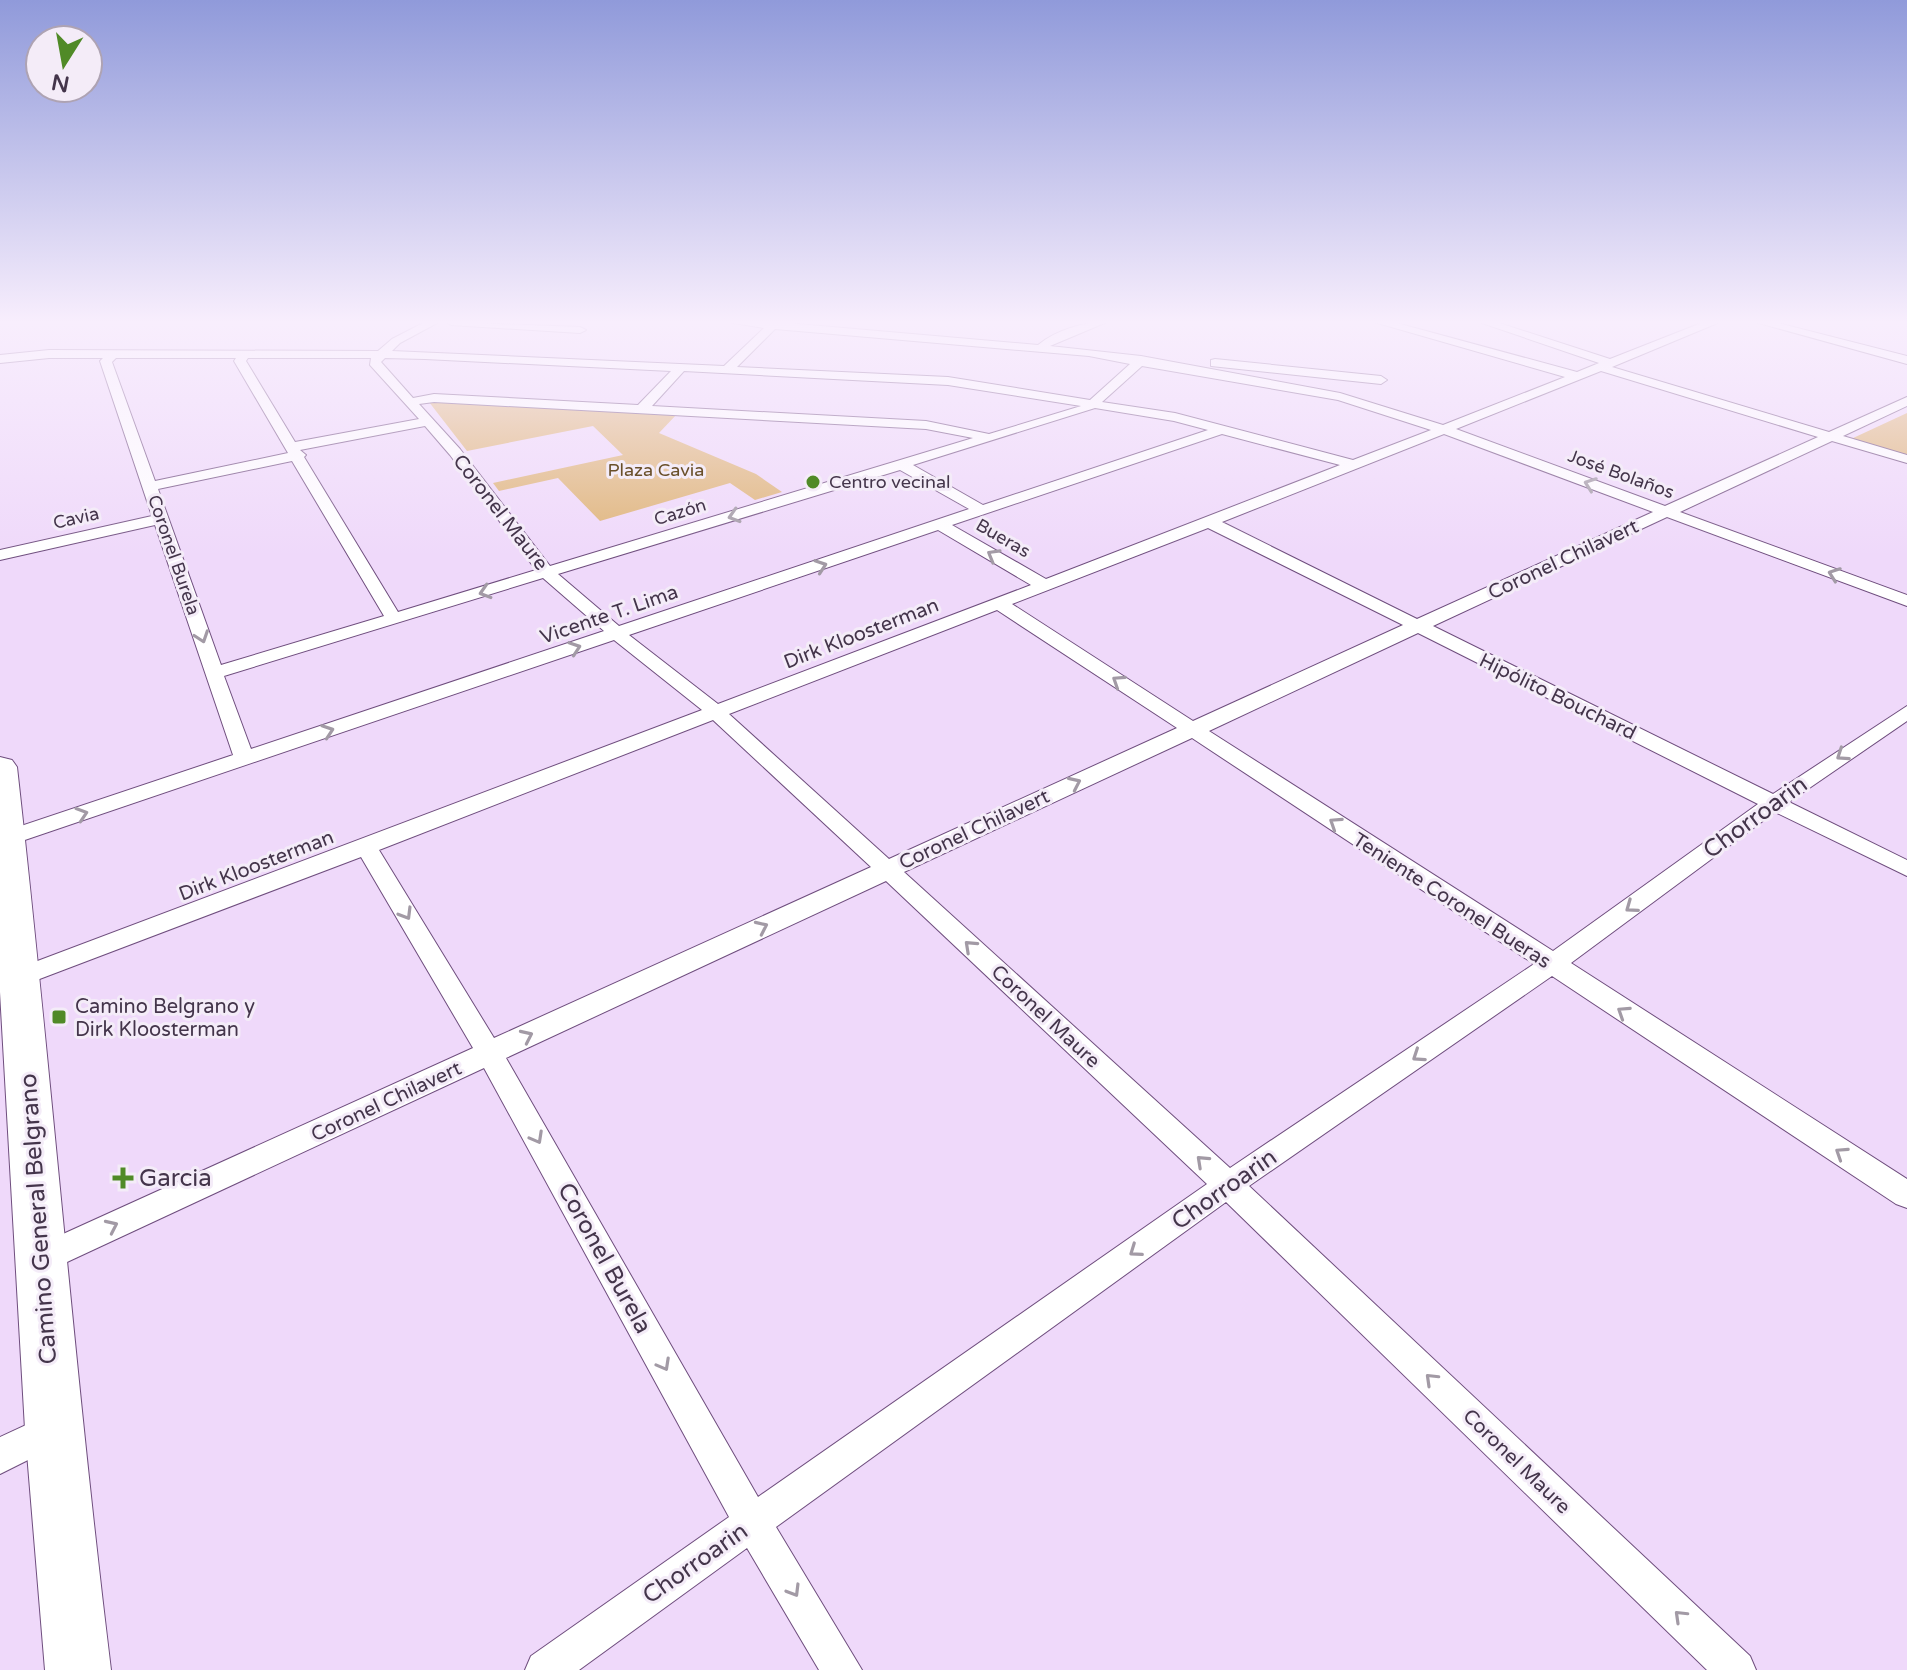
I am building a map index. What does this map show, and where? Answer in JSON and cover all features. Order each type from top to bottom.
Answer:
[{"type":"main road","name":"Camino General Belgrano","points":[[0,767],[8,838],[14,998],[78,1670]]},
{"type":"street","name":"Coronel Burela","points":[[120,400],[244,759]]},
{"type":"street","points":[[264,400],[394,619]]},
{"type":"street","name":"Coronel Maure","points":[[407,400],[455,452],[547,573],[617,634],[716,712],[887,869],[1228,1185],[1736,1670]]},
{"type":"street","points":[[151,486],[296,451],[418,412],[432,400]]},
{"type":"street","points":[[474,400],[926,425],[987,438]]},
{"type":"street","points":[[643,408],[650,400]]},
{"type":"street","points":[[1070,400],[1175,417],[1355,465]]},
{"type":"street","name":"Cazón","points":[[214,673],[902,465],[1096,404],[1100,400]]},
{"type":"street","name":"José Bolaños","points":[[1349,400],[1443,429],[1907,601]]},
{"type":"street","name":"Dirk Kloosterman","points":[[14,998],[366,847],[1209,522],[1516,400]]},
{"type":"street","points":[[1715,400],[1907,459]]},
{"type":"street","name":"Coronel Chilavert","points":[[41,1259],[1907,401]]},
{"type":"street","name":"Vicente T. Lima","points":[[8,838],[1224,429]]},
{"type":"street","name":"Bueras","points":[[902,465],[983,511]]},
{"type":"street","name":"Cavia","points":[[0,555],[161,519]]},
{"type":"street","name":"Hipólito Bouchard","points":[[1209,522],[1907,869]]},
{"type":"street","name":"Bueras","points":[[942,526],[1044,585]]},
{"type":"street","name":"Teniente Coronel Bueras","points":[[999,603],[1907,1195]]},
{"type":"street","name":"Chorroarin","points":[[545,1670],[1228,1185],[1551,965],[1773,803],[1907,712]]},
{"type":"street","name":"Coronel Burela","points":[[366,847],[490,1054],[752,1522],[842,1670]]},
{"type":"street","points":[[0,1456],[53,1429]]},
{"type":"green space","name":"Plaza Cavia","points":[[429,402],[677,414],[659,433],[756,474],[782,492],[755,500],[730,483],[600,521],[558,478],[499,491],[493,483],[623,455],[593,426],[467,451]]},
{"type":"green space","points":[[1907,413],[1907,456],[1851,439]]},
{"type":"place","name":"Centro vecinal","points":[[813,482]]},
{"type":"place","name":"Camino Belgrano y Dirk Kloosterman","points":[[59,1017]]},
{"type":"place","name":"Garcia","points":[[123,1178]]}]
